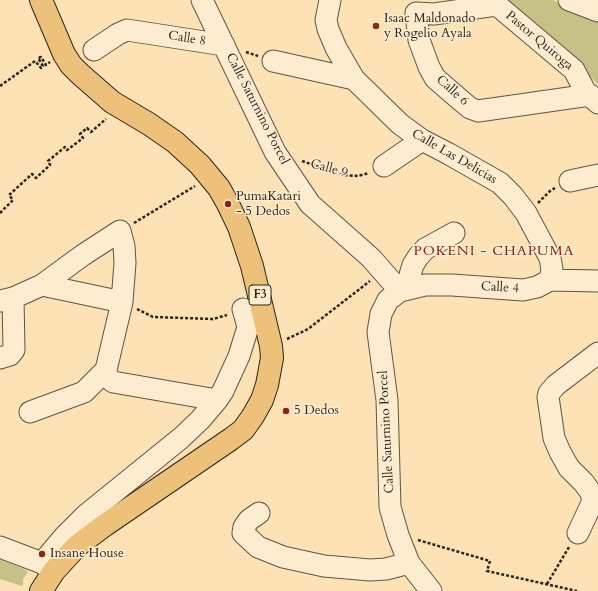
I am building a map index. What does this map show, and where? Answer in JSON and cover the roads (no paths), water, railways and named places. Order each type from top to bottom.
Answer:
[{"type":"highway","name":"F3","points":[[40,591],[48,567],[105,525],[243,430],[262,400],[267,385],[270,371],[271,346],[252,266],[238,227],[219,188],[200,165],[175,142],[150,124],[112,102],[71,65],[64,54],[41,0]]},
{"type":"street","name":"Calle Saturnino Porcel","points":[[202,0],[275,152],[310,204],[371,258],[383,271],[407,289],[388,300],[381,314],[378,332],[384,364],[387,400],[390,508],[398,535],[409,563],[431,591]]},
{"type":"street","name":"Calle Las Delicias","points":[[330,0],[326,20],[328,29],[336,48],[354,79],[400,124],[422,140],[500,183],[513,196],[526,213],[550,258],[552,269],[550,280]]},
{"type":"street","points":[[569,0],[598,11]]},
{"type":"street","name":"Pastor Quiroga","points":[[493,3],[574,70],[585,91],[594,99]]},
{"type":"street","name":"Calle 6","points":[[493,3],[434,14],[416,13],[419,40],[429,67],[435,78],[470,108],[478,111],[490,111],[594,99]]},
{"type":"street","name":"Calle 8","points":[[94,50],[118,34],[127,30],[224,45]]},
{"type":"street","points":[[273,61],[354,79]]},
{"type":"street","points":[[384,166],[422,140]]},
{"type":"street","points":[[570,180],[598,175]]},
{"type":"street","points":[[0,358],[10,355],[14,350],[7,299],[42,285],[83,254],[120,231],[124,246],[125,263],[122,302],[106,370],[107,377],[113,382],[217,400]]},
{"type":"street","points":[[407,289],[413,265],[418,257],[425,249],[454,233]]},
{"type":"street","name":"Calle 4","points":[[407,289],[425,285],[452,285],[522,290],[537,287],[550,280],[598,281]]},
{"type":"street","points":[[42,285],[122,302]]},
{"type":"street","points":[[0,547],[48,567],[64,536],[86,515],[181,438],[200,420],[223,391],[241,349],[248,327],[243,309]]},
{"type":"street","points":[[578,533],[595,495],[569,468],[560,452],[554,438],[548,397],[549,393],[556,385],[598,353]]},
{"type":"street","points":[[30,412],[84,392],[106,370]]},
{"type":"street","points":[[259,514],[250,520],[244,527],[243,533],[246,538],[258,547],[283,557],[324,566],[370,570],[386,569],[409,563]]},
{"type":"place","name":"Isaac Maldonado y Rogelio Ayala","points":[[376,26]]},
{"type":"place","name":"PumaKatari - 5 Dedos","points":[[228,204]]},
{"type":"place","name":"5 Dedos","points":[[286,411]]},
{"type":"place","name":"Insane House","points":[[42,554]]},
{"type":"district","name":"POKENI - CHAPUMA","points":[[494,252]]}]
